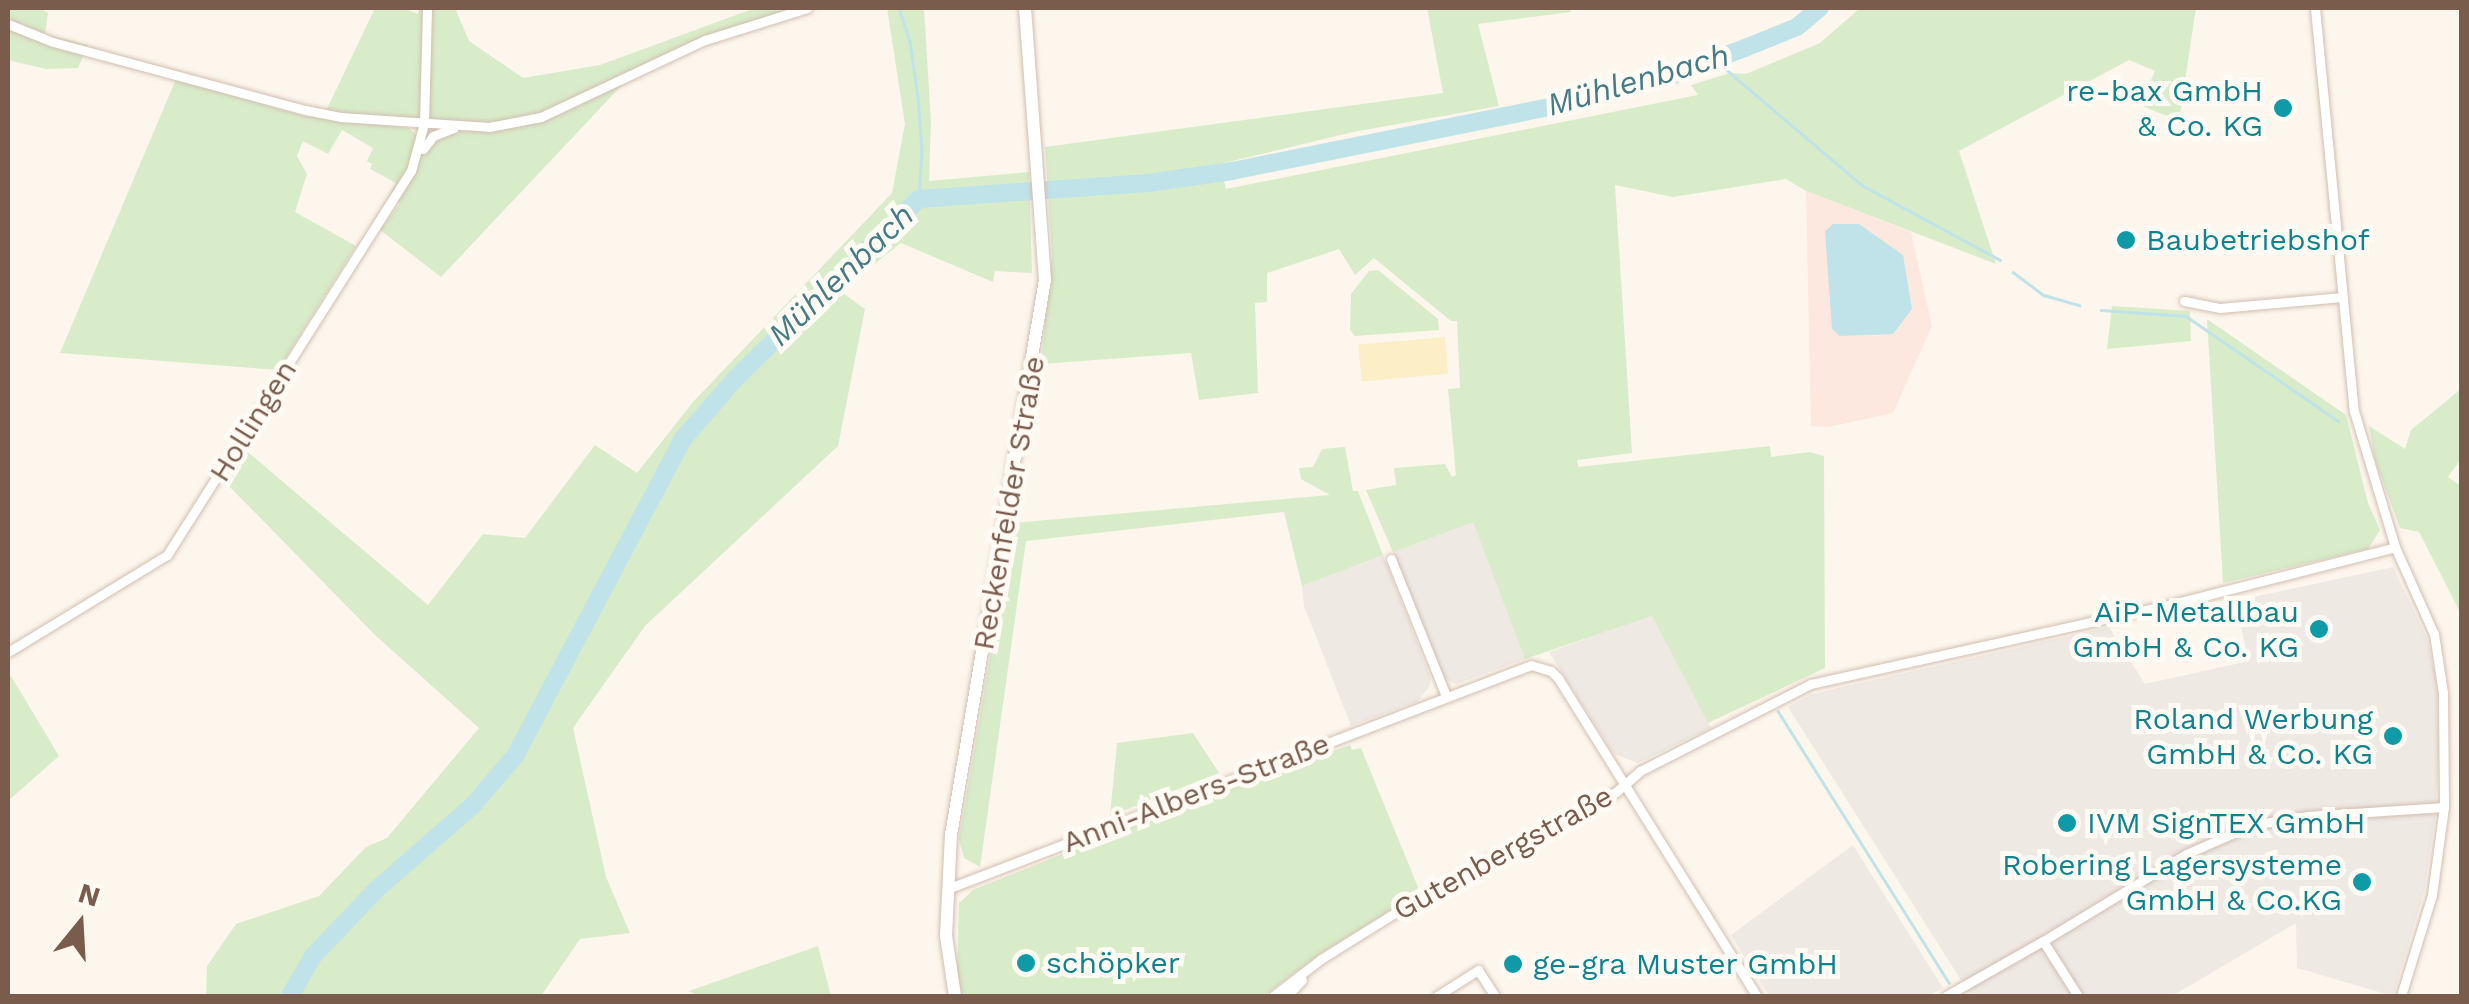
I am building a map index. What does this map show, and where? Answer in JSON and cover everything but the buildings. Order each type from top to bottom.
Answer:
[{"type":"street","name":"Hollingen","points":[[8,652],[167,555],[418,156],[424,123],[427,8]]},
{"type":"street","points":[[8,24],[53,42],[305,110],[458,126],[513,125],[541,117],[680,51],[807,8]]},
{"type":"street","name":"Reckenfelder Straße","points":[[955,996],[945,889],[951,835],[1038,342],[1045,280],[1025,8]]},
{"type":"street","points":[[2315,8],[2354,411],[2394,547],[2434,634],[2446,746],[2444,807],[2432,894],[2401,996]]},
{"type":"street","points":[[418,156],[433,136],[458,126]]},
{"type":"street","points":[[2184,301],[2220,308],[2344,297]]},
{"type":"street","points":[[1624,784],[1640,770],[1811,684],[2176,603],[2394,547]]},
{"type":"street","points":[[1390,560],[1446,696]]},
{"type":"street","name":"Anni-Albers-Straße","points":[[945,889],[1531,665],[1551,671],[1624,784]]},
{"type":"street","name":"Gutenbergstraße","points":[[1273,996],[1321,959],[1425,894],[1624,784],[1757,996]]},
{"type":"street","points":[[1946,996],[2186,854],[2252,825],[2308,816],[2444,807]]},
{"type":"street","points":[[2044,941],[2078,996]]},
{"type":"street","name":"Gutenbergstraße","points":[[1287,996],[1321,959]]},
{"type":"street","points":[[1437,996],[1478,970],[1494,996]]},
{"type":"shaded area","points":[[1806,191],[1911,232],[1932,326],[1893,413],[1829,427],[1811,426]]},
{"type":"shaded area","points":[[1473,521],[1525,659],[1457,684],[1444,679],[1393,552]]},
{"type":"shaded area","points":[[1383,555],[1431,679],[1418,701],[1351,726],[1304,606],[1302,586]]},
{"type":"shaded area","points":[[2393,567],[2427,638],[2436,680],[2439,745],[2435,818],[2424,892],[2393,996],[2297,968],[2296,923],[2172,996],[1971,996],[1788,707],[1810,695],[1838,688],[2109,627],[2145,684],[2249,661],[2235,601]]},
{"type":"shaded area","points":[[1652,615],[1711,728],[1638,763],[1614,754],[1549,652]]},
{"type":"shaded area","points":[[1853,845],[1943,988],[1928,996],[1769,996],[1731,935]]},
{"type":"green space","points":[[8,8],[40,8],[48,13],[45,34],[88,45],[78,68],[46,69],[8,60]]},
{"type":"green space","points":[[375,8],[403,8],[418,14],[419,8],[455,8],[469,41],[523,78],[600,65],[755,8],[791,8],[638,68],[441,277],[380,230],[400,203],[388,197],[396,183],[370,169],[372,164],[367,161],[373,148],[342,130],[328,154],[303,141],[297,156],[307,174],[295,212],[356,246],[278,370],[60,353],[176,79],[301,115],[409,128],[424,143],[426,120],[326,111]]},
{"type":"green space","points":[[887,8],[924,8],[931,121],[929,181],[1029,172],[1032,273],[995,271],[993,282],[901,243],[840,291],[865,309],[838,446],[645,626],[573,728],[606,877],[630,933],[580,939],[541,996],[206,996],[207,966],[236,924],[319,896],[366,847],[387,838],[479,728],[376,636],[223,480],[243,448],[428,605],[483,534],[525,538],[595,445],[637,473],[693,402],[892,193],[905,124]]},
{"type":"green space","points":[[1427,8],[1570,8],[1571,12],[1478,24],[1499,106],[1353,132],[1220,164],[1226,189],[1698,95],[1691,85],[1730,73],[1746,74],[1820,43],[1860,8],[2196,8],[2179,121],[2140,105],[2155,71],[2129,60],[1959,151],[1996,264],[1806,191],[1786,179],[1673,197],[1615,185],[1632,453],[1577,460],[1578,467],[1770,446],[1771,457],[1810,452],[1824,456],[1825,668],[1708,723],[1652,616],[1525,659],[1473,522],[1393,552],[1366,490],[1396,485],[1394,468],[1445,464],[1452,477],[1456,475],[1448,389],[1460,388],[1457,321],[1451,321],[1374,258],[1355,275],[1339,249],[1267,273],[1267,302],[1255,303],[1258,393],[1199,400],[1191,353],[1041,364],[1052,256],[1045,147],[1443,93]]},
{"type":"green space","points":[[1378,270],[1438,319],[1439,330],[1355,336],[1350,330],[1351,294],[1369,271]]},
{"type":"green space","points":[[2112,306],[2190,311],[2191,341],[2107,349]]},
{"type":"green space","points":[[2207,319],[2346,415],[2368,503],[2380,530],[2368,549],[2223,583]]},
{"type":"green space","points":[[2461,389],[2461,459],[2448,477],[2461,486],[2461,614],[2419,532],[2400,528],[2375,460],[2369,426],[2405,449],[2411,430]]},
{"type":"green space","points":[[1345,447],[1353,491],[1358,491],[1383,555],[1302,586],[1284,512],[1026,541],[980,867],[964,858],[959,839],[1013,523],[1330,495],[1301,479],[1299,468],[1313,467],[1322,449]]},
{"type":"green space","points":[[8,671],[59,756],[8,801]]},
{"type":"green space","points":[[1193,733],[1219,773],[1110,816],[1117,743]]},
{"type":"green space","points":[[1350,745],[1352,750],[1361,748],[1420,892],[1320,954],[1264,996],[962,996],[957,974],[959,903],[973,890],[1207,796]]},
{"type":"green space","points":[[818,946],[831,996],[698,996],[689,991]]},
{"type":"sand","points":[[1445,337],[1448,374],[1362,381],[1358,345]]},
{"type":"water","points":[[1833,224],[1859,224],[1903,255],[1912,309],[1893,334],[1840,336],[1832,329],[1825,231]]},
{"type":"waterway","points":[[899,8],[910,41],[918,97],[922,149],[919,199]]},
{"type":"waterway","name":"Mühlenbach","points":[[290,996],[313,956],[377,889],[473,805],[515,756],[682,440],[736,378],[919,199],[1148,183],[1232,171],[1583,100],[1663,79],[1745,48],[1797,27],[1820,8]]},
{"type":"waterway","points":[[1715,60],[1862,185],[2000,260]]},
{"type":"waterway","points":[[2013,272],[2044,295],[2080,305]]},
{"type":"waterway","points":[[2101,310],[2186,316],[2338,421]]},
{"type":"waterway","points":[[1778,711],[1949,983]]},
{"type":"place","name":"re-bax GmbH & Co. KG","points":[[2283,108]]},
{"type":"place","name":"Baubetriebshof","points":[[2126,240]]},
{"type":"place","name":"AiP-Metallbau GmbH & Co. KG","points":[[2319,629]]},
{"type":"place","name":"Roland Werbung GmbH & Co. KG","points":[[2393,736]]},
{"type":"place","name":"IVM SignTEX GmbH","points":[[2067,823]]},
{"type":"place","name":"Robering Lagersysteme GmbH & Co.KG","points":[[2362,882]]},
{"type":"place","name":"schöpker","points":[[1026,963]]},
{"type":"place","name":"ge-gra Muster GmbH","points":[[1513,964]]}]
